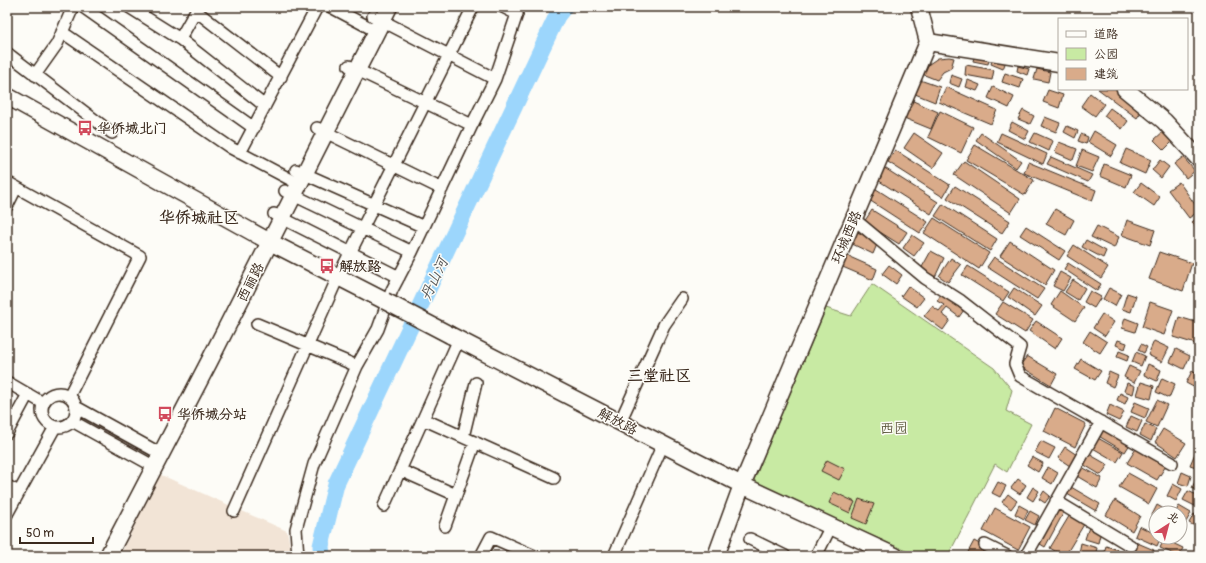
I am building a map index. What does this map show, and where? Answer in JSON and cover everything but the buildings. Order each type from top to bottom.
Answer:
[{"type":"street","points":[[35,75],[57,44],[73,7]]},
{"type":"street","points":[[83,7],[254,128]]},
{"type":"street","points":[[129,7],[180,39],[265,106]]},
{"type":"street","points":[[240,153],[317,7]]},
{"type":"street","points":[[331,7],[378,18],[495,79]]},
{"type":"street","points":[[234,511],[338,277],[473,7]]},
{"type":"street","points":[[298,556],[296,529],[314,464],[357,366],[378,329],[390,296],[495,79],[517,14],[503,7]]},
{"type":"street","points":[[919,7],[928,42],[1058,63]]},
{"type":"street","points":[[180,39],[197,9],[280,77]]},
{"type":"street","name":"西丽路","points":[[108,556],[154,458],[378,18]]},
{"type":"street","points":[[62,32],[231,148],[295,182],[363,228],[412,252]]},
{"type":"street","name":"环城西路","points":[[716,556],[742,485],[928,42]]},
{"type":"street","points":[[7,53],[112,133]]},
{"type":"street","points":[[353,68],[472,125]]},
{"type":"street","points":[[1126,90],[1164,120],[1199,159]]},
{"type":"street","name":"解放路","points":[[7,96],[266,239],[338,277],[742,485],[895,556]]},
{"type":"street","points":[[321,130],[442,189]]},
{"type":"street","points":[[295,182],[374,205],[424,227]]},
{"type":"street","points":[[7,206],[12,185],[140,256],[69,396]]},
{"type":"street","points":[[278,216],[399,277]]},
{"type":"street","points":[[854,219],[925,278],[961,302],[1020,347],[1015,364],[1020,376],[1172,463]]},
{"type":"street","points":[[620,422],[664,325],[682,299]]},
{"type":"street","points":[[257,324],[357,366]]},
{"type":"street","points":[[384,506],[423,419],[455,337]]},
{"type":"street","points":[[7,382],[43,403]]},
{"type":"street","points":[[463,437],[476,383]]},
{"type":"street","points":[[61,393],[69,396],[75,403],[76,407],[76,414],[72,421],[64,426],[55,427],[46,422],[42,413],[43,403],[48,396],[61,393]]},
{"type":"street","points":[[7,434],[28,394]]},
{"type":"street","points":[[76,407],[154,458]]},
{"type":"street","points":[[423,419],[554,478]]},
{"type":"street","points":[[72,421],[154,458]]},
{"type":"street","points":[[1026,556],[1101,422]]},
{"type":"street","points":[[7,514],[55,427]]},
{"type":"street","points":[[446,526],[475,442]]},
{"type":"street","points":[[614,556],[663,444]]},
{"type":"street","name":"西丽路","points":[[99,556],[154,458]]},
{"type":"street","points":[[400,470],[456,495]]},
{"type":"street","points":[[7,486],[19,492]]},
{"type":"street","points":[[1056,501],[1131,546]]},
{"type":"street","points":[[816,556],[831,526]]},
{"type":"street","points":[[481,556],[491,538],[534,556]]},
{"type":"street","points":[[750,539],[785,556]]},
{"type":"street","points":[[985,545],[1007,556]]},
{"type":"shaded area","points":[[159,474],[287,531],[292,556],[120,556]]},
{"type":"green space","name":"西园","points":[[872,284],[994,368],[1012,390],[1006,411],[1031,424],[1007,472],[995,464],[948,556],[917,556],[753,482],[826,308],[851,316]]},
{"type":"waterway","name":"丹山河","points":[[322,556],[321,546],[336,484],[557,16],[564,7]]},
{"type":"place","name":"华侨城北门","points":[[85,128]]},
{"type":"place","name":"解放路","points":[[327,266]]},
{"type":"place","name":"华侨城分站","points":[[165,414]]},
{"type":"district","name":"华侨城社区","points":[[199,217]]},
{"type":"district","name":"三堂社区","points":[[659,375]]}]
